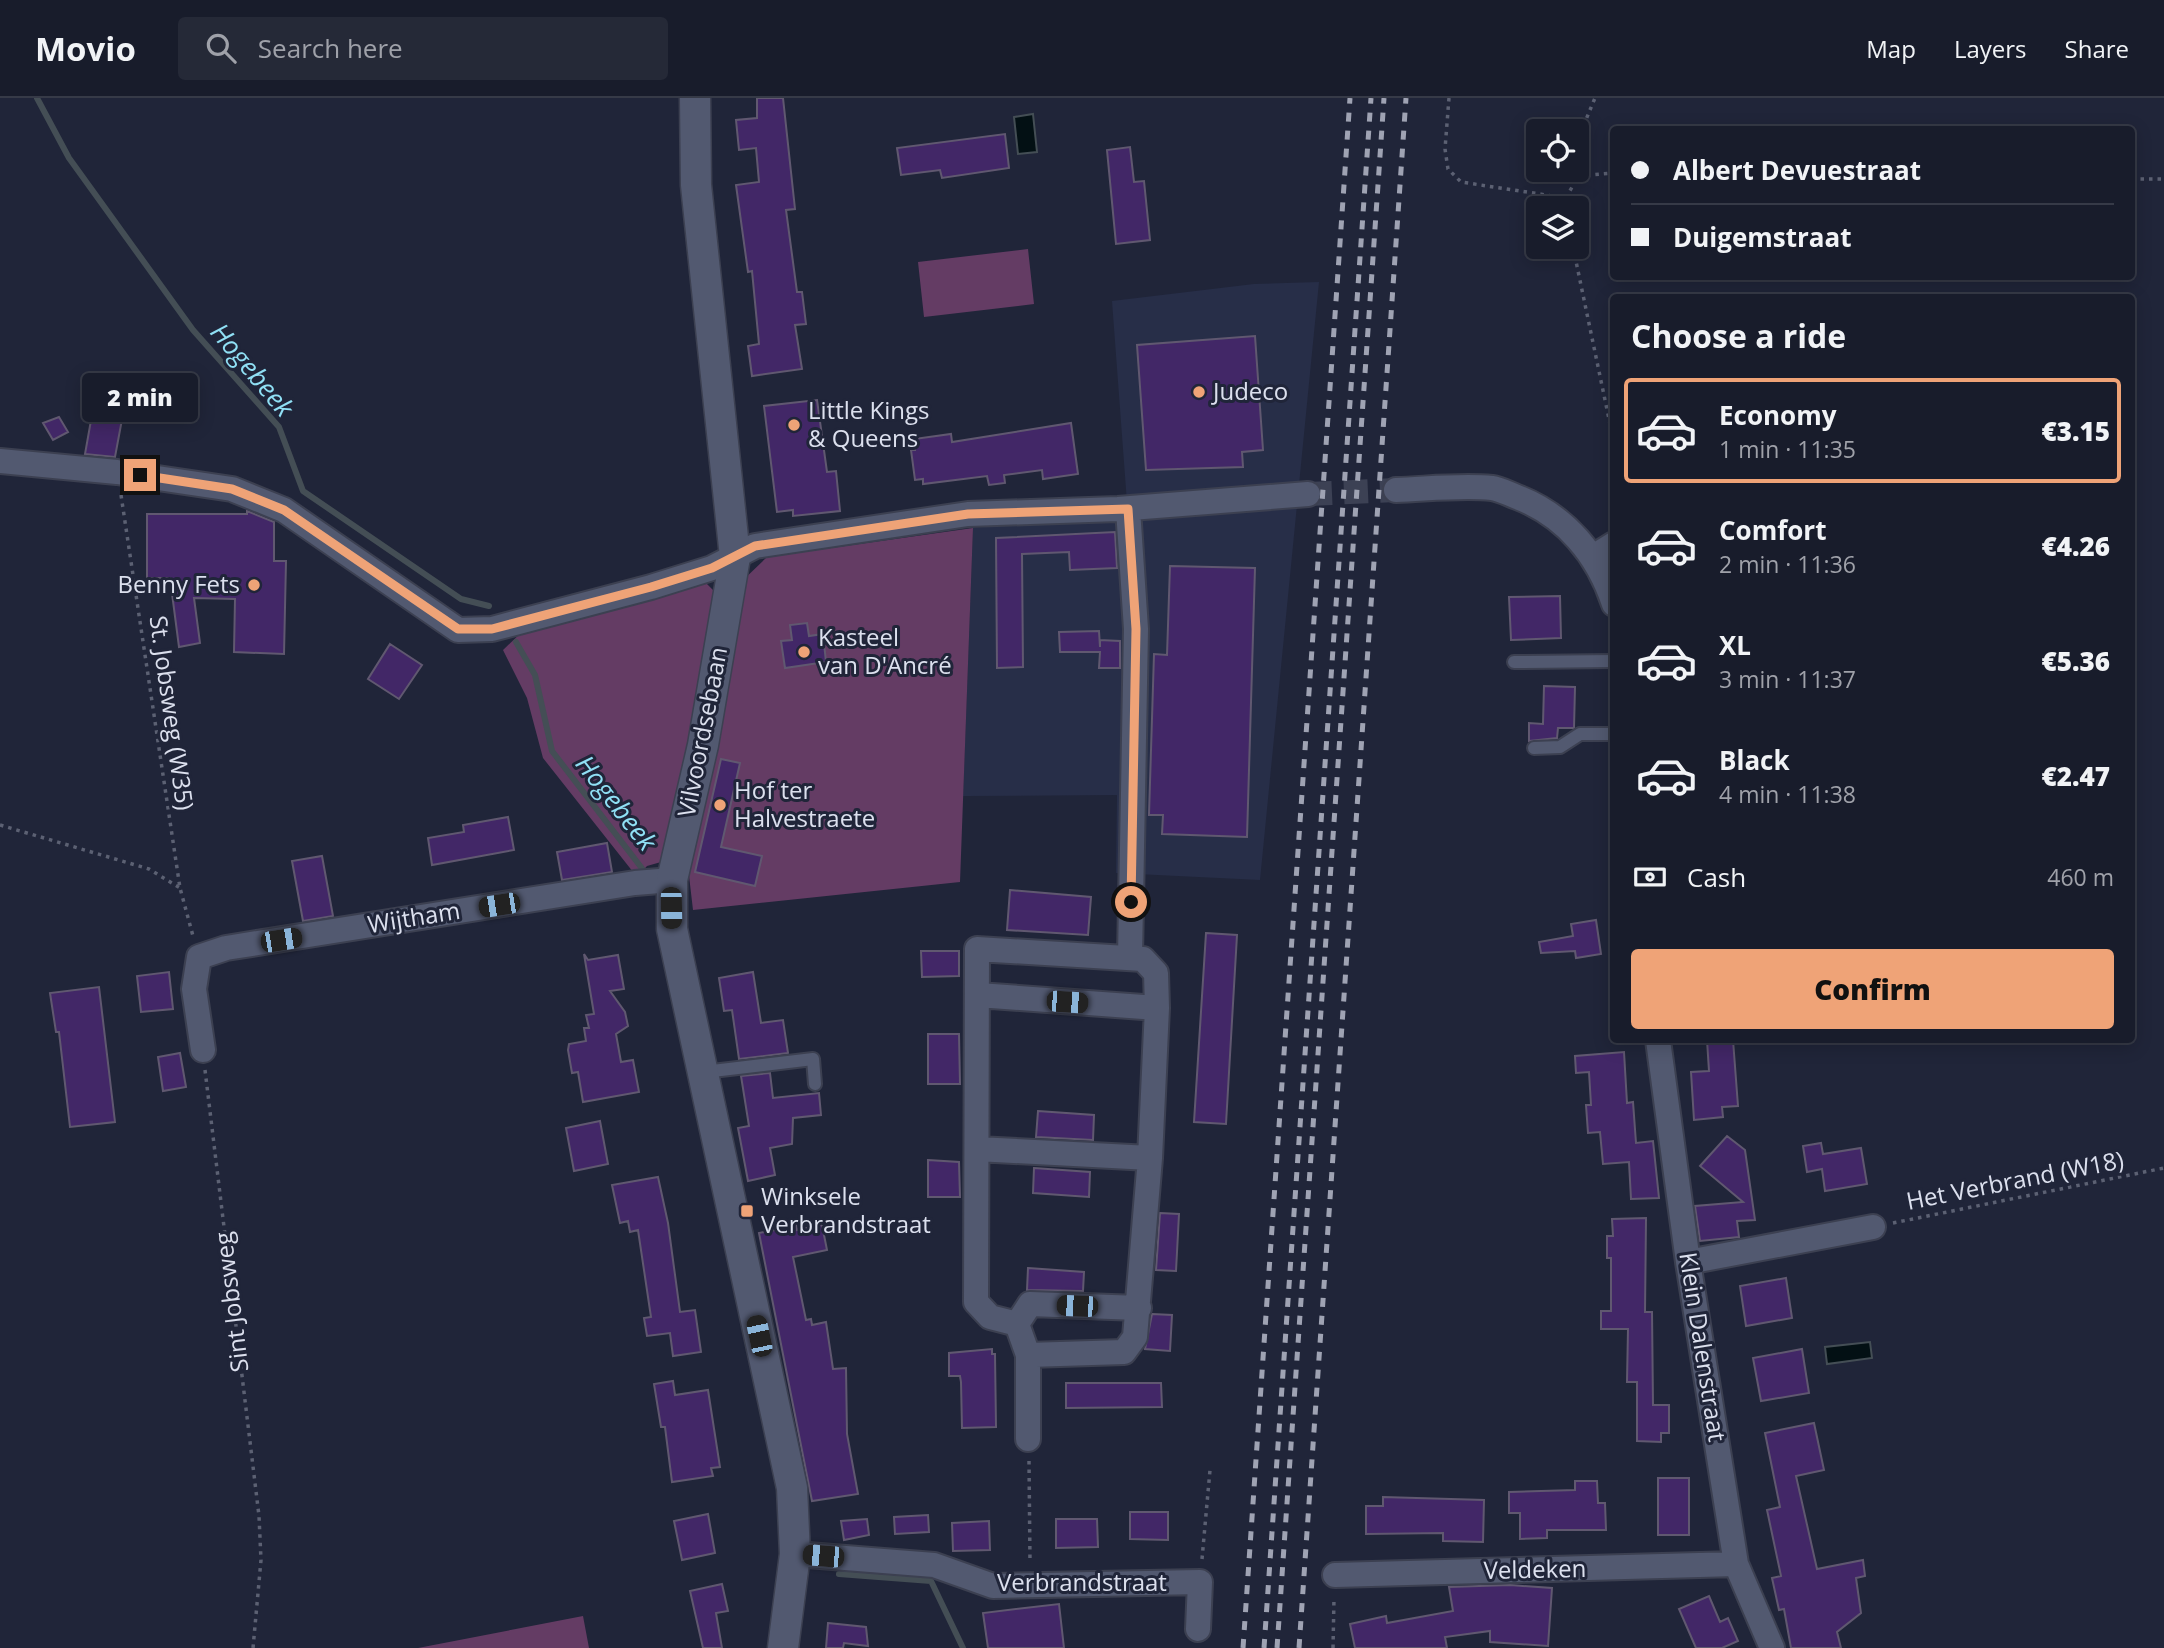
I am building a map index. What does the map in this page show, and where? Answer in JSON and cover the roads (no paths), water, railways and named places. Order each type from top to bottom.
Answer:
[{"type":"street","name":"Vilvoordsebaan","points":[[695,98],[696,185],[736,557],[703,745],[672,880],[672,929],[792,1488],[795,1553],[783,1648]]},
{"type":"street","points":[[0,461],[117,472],[232,489],[284,510],[458,629],[492,629],[651,587],[736,557],[755,546],[968,514],[1128,509],[1308,494]]},
{"type":"street","points":[[1396,490],[1494,488],[1554,516],[1603,550],[1610,584]]},
{"type":"street","points":[[1128,509],[1136,629],[1130,957]]},
{"type":"street","name":"Wijtham","points":[[203,1050],[194,989],[200,957],[240,946],[635,883],[672,880]]},
{"type":"street","points":[[1017,1324],[990,1317],[976,1302],[977,949],[1130,957],[1143,960],[1156,973],[1157,1008],[1150,1158],[1135,1337],[1124,1352],[1028,1355]]},
{"type":"street","points":[[978,995],[1157,1008]]},
{"type":"street","name":"Klein Dalenstraat","points":[[1658,1043],[1688,1262],[1736,1564],[1772,1648]]},
{"type":"street","points":[[976,1149],[1150,1158]]},
{"type":"street","points":[[1688,1262],[1873,1227]]},
{"type":"street","points":[[1017,1324],[1030,1304],[1139,1308]]},
{"type":"street","points":[[1017,1324],[1028,1355],[1028,1439]]},
{"type":"street","name":"Verbrandstraat","points":[[795,1553],[934,1565],[993,1586],[1200,1582],[1198,1629]]},
{"type":"street","name":"Veldeken","points":[[1335,1575],[1736,1564]]},
{"type":"lane","points":[[1514,662],[1610,661]]},
{"type":"lane","points":[[1534,748],[1560,747],[1580,734],[1610,734]]},
{"type":"lane","points":[[704,1072],[813,1059],[815,1084]]},
{"type":"waterway","name":"Hogebeek","points":[[37,98],[69,158],[193,330],[279,427],[303,491],[461,599],[489,606]]},
{"type":"waterway","name":"Hogebeek","points":[[516,642],[535,675],[552,751],[644,871]]},
{"type":"waterway","name":"Hogebeek","points":[[839,1574],[931,1581],[963,1648]]},
{"type":"tunnel","points":[[1308,494],[1396,490]]},
{"type":"railway","points":[[1243,1648],[1350,98]]},
{"type":"railway","points":[[1264,1648],[1371,98]]},
{"type":"railway","points":[[1277,1648],[1384,98]]},
{"type":"railway","points":[[1299,1648],[1406,98]]},
{"type":"place","name":"Judeco","points":[[1199,392]]},
{"type":"place","name":"Little Kings & Queens","points":[[794,425]]},
{"type":"place","name":"Benny Fets","points":[[254,585]]},
{"type":"place","name":"Kasteel van D'Ancré","points":[[804,652]]},
{"type":"place","name":"Hof ter Halvestraete","points":[[720,805]]},
{"type":"place","name":"Winksele Verbrandstraat","points":[[747,1211]]}]
